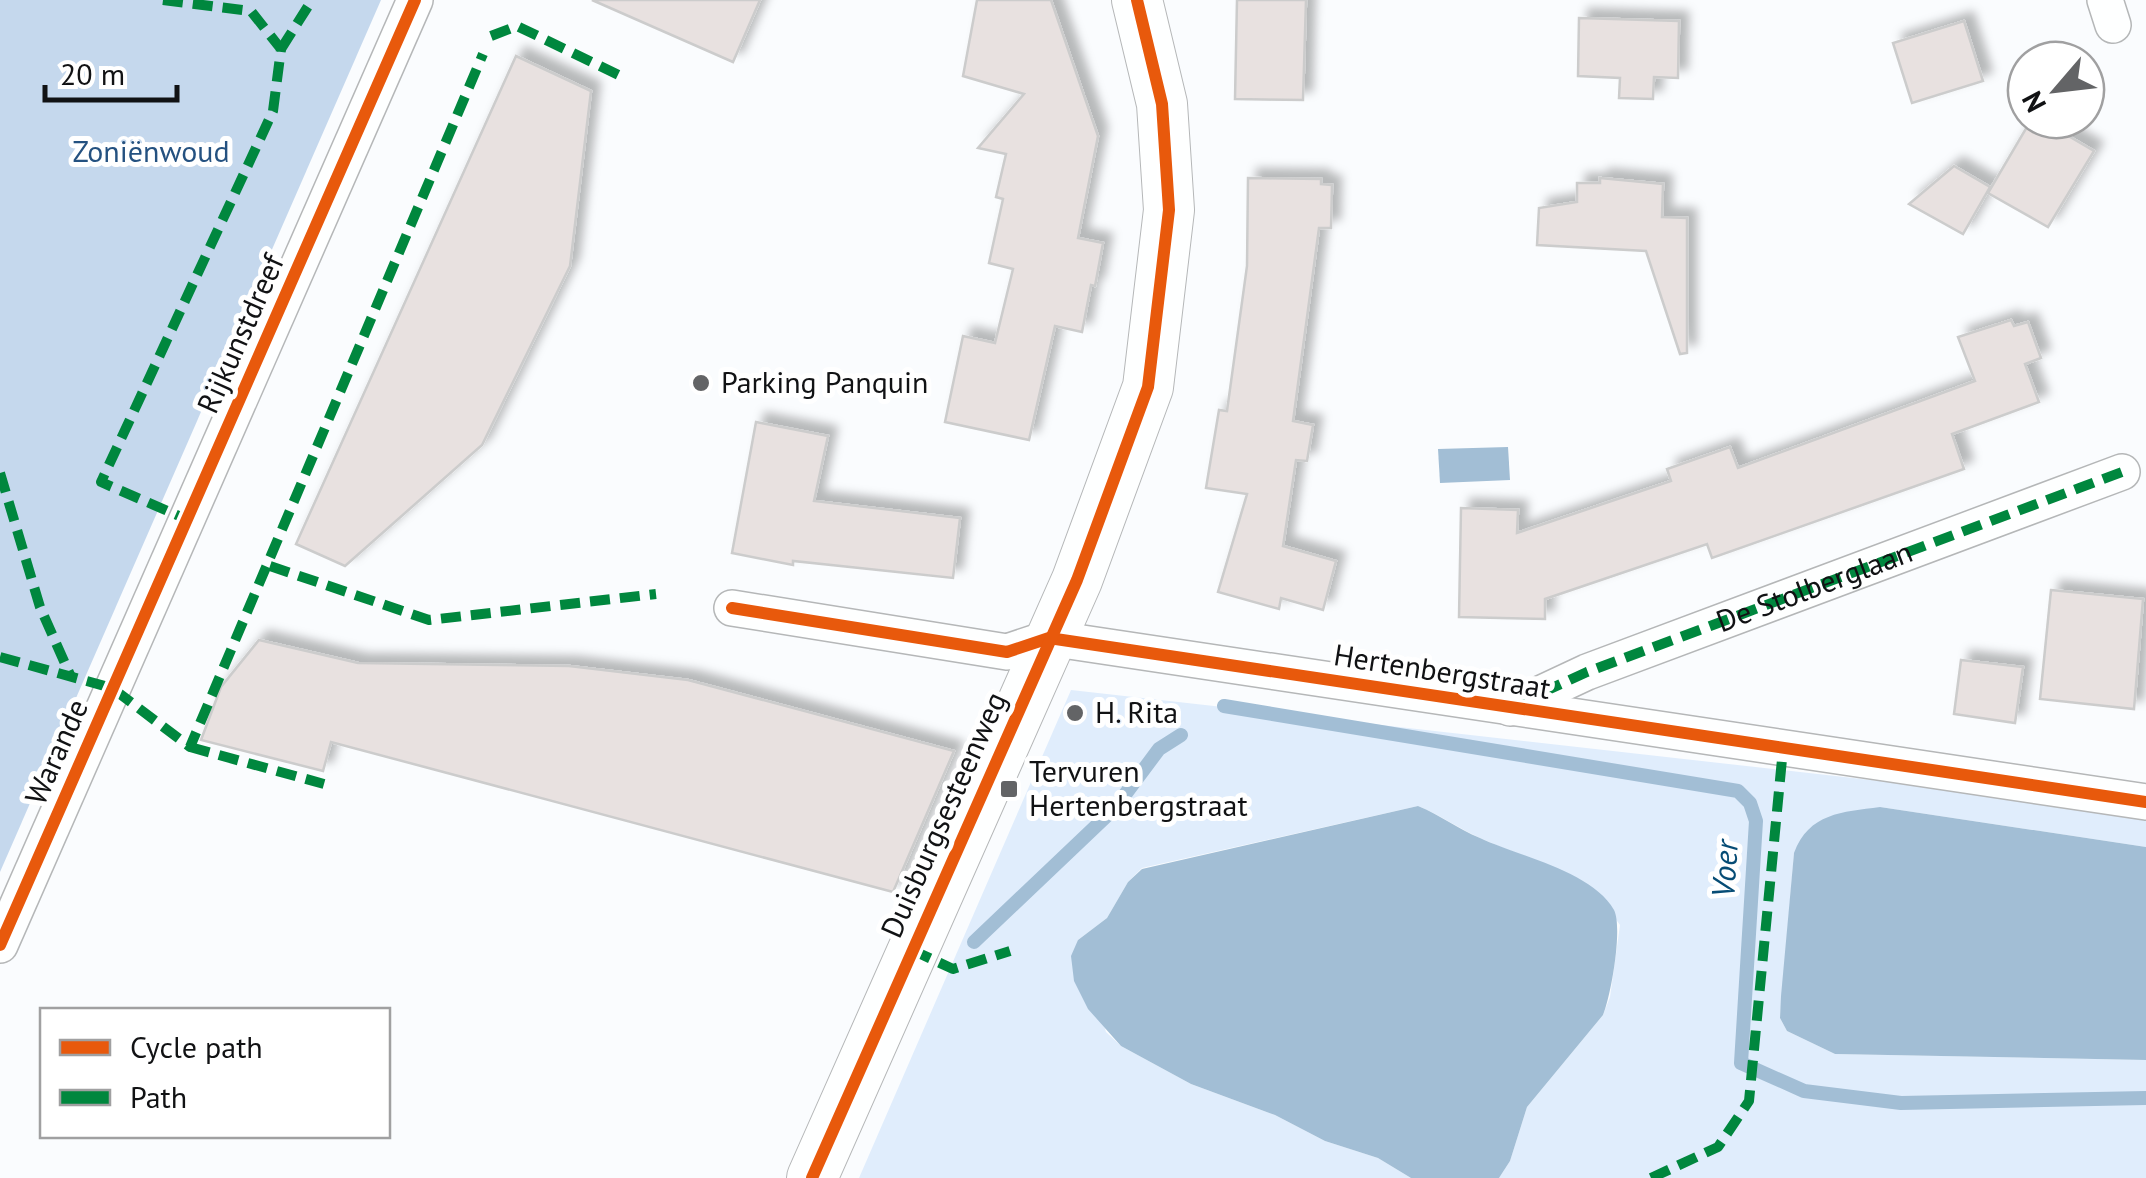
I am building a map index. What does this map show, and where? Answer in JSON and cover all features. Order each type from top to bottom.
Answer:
[{"type":"street","name":"Rijkunstdreef","points":[[112,688],[415,0]]},
{"type":"street","name":"Duisburgsesteenweg","points":[[812,1178],[1125,460],[1148,388],[1170,210],[1163,118],[1137,0]]},
{"type":"street","name":"De Stolberglaan","points":[[1510,708],[1587,672],[2122,472]]},
{"type":"street","name":"Hertenbergstraat","points":[[732,608],[1007,652],[1049,638],[2146,802]]},
{"type":"street","name":"Warande","points":[[0,946],[112,688]]},
{"type":"shaded area","points":[[1508,447],[1510,480],[1440,483],[1438,449]]},
{"type":"shaded area","points":[[1071,690],[2146,811],[2146,847],[1880,807],[1794,853],[1780,1018],[1787,1031],[1835,1054],[2146,1060],[2146,1178],[1499,1178],[1510,1161],[1527,1107],[1603,1015],[1610,997],[1620,925],[1575,879],[1418,806],[1142,868],[1128,882],[1107,918],[1078,940],[1106,1032],[1121,1046],[1191,1084],[1275,1115],[1325,1141],[1378,1158],[1411,1178],[859,1178]]},
{"type":"shaded area","points":[[1418,806],[1496,845],[1572,875],[1603,896],[1616,919],[1615,962],[1603,1015],[1527,1107],[1510,1161],[1499,1178],[1411,1178],[1378,1158],[1325,1141],[1275,1115],[1191,1084],[1121,1046],[1088,1009],[1074,981],[1071,956],[1078,940],[1107,918],[1128,882],[1142,869]]},
{"type":"shaded area","points":[[1880,807],[2146,847],[2146,1060],[1835,1054],[1787,1031],[1780,1018],[1794,853],[1800,840],[1818,822],[1840,813]]},
{"type":"green space","name":"Zoniënwoud","points":[[0,0],[381,0],[0,872]]},
{"type":"building","points":[[592,0],[760,0],[733,62]]},
{"type":"building","points":[[977,0],[1051,0],[1098,136],[1078,238],[1103,243],[1095,286],[1091,285],[1082,332],[1055,326],[1029,440],[945,422],[963,336],[995,343],[1013,269],[989,263],[1003,199],[996,197],[1006,154],[978,148],[1024,94],[963,76]]},
{"type":"building","points":[[1237,0],[1306,0],[1303,100],[1235,99]]},
{"type":"building","points":[[1579,18],[1679,21],[1678,78],[1654,77],[1653,99],[1619,98],[1620,78],[1578,76]]},
{"type":"building","points":[[1964,21],[1983,81],[1912,103],[1893,43]]},
{"type":"building","points":[[516,56],[591,91],[570,266],[482,445],[345,566],[296,544]]},
{"type":"building","points":[[2019,140],[2075,140],[2094,151],[2048,227],[1988,193]]},
{"type":"building","points":[[1954,166],[1990,187],[1963,234],[1909,204]]},
{"type":"building","points":[[1248,178],[1321,179],[1321,184],[1332,185],[1331,228],[1319,228],[1293,421],[1313,425],[1307,461],[1296,460],[1283,546],[1336,561],[1323,610],[1281,598],[1279,609],[1218,592],[1247,494],[1206,488],[1219,410],[1227,411],[1247,266]]},
{"type":"building","points":[[1600,178],[1663,184],[1662,217],[1687,218],[1687,353],[1680,354],[1646,251],[1537,245],[1539,208],[1577,202],[1577,183],[1600,183]]},
{"type":"building","points":[[2011,320],[2014,326],[2028,322],[2041,358],[2025,364],[2039,402],[1952,434],[1964,469],[1712,558],[1707,544],[1545,599],[1545,619],[1459,617],[1461,508],[1518,510],[1517,533],[1671,481],[1667,469],[1730,447],[1738,468],[1975,381],[1958,337]]},
{"type":"building","points":[[756,422],[828,436],[814,501],[960,518],[953,578],[793,561],[793,565],[732,553]]},
{"type":"building","points":[[2051,590],[2143,599],[2134,709],[2040,699]]},
{"type":"building","points":[[259,640],[358,663],[569,666],[688,680],[954,751],[893,892],[331,742],[323,771],[201,740],[221,687]]},
{"type":"building","points":[[1961,660],[2023,667],[2015,723],[1954,714]]},
{"type":"waterway","name":"Voer","points":[[1224,706],[1738,791],[1750,803],[1756,821],[1741,1063],[1804,1091],[1901,1103],[2146,1098]]},
{"type":"waterway","name":"Voer","points":[[974,942],[1115,808],[1159,749],[1181,735]]},
{"type":"marked path","points":[[163,0],[251,11],[281,49],[273,111],[101,482],[186,519]]},
{"type":"marked path","points":[[281,49],[312,0]]},
{"type":"marked path","points":[[491,36],[517,26],[627,79]]},
{"type":"marked path","points":[[0,657],[112,688],[190,747],[483,54]]},
{"type":"marked path","points":[[1515,705],[1587,672],[2122,472]]},
{"type":"marked path","points":[[0,473],[40,607],[71,677]]},
{"type":"marked path","points":[[270,566],[429,620],[656,594]]},
{"type":"marked path","points":[[190,747],[324,784]]},
{"type":"marked path","points":[[1651,1178],[1718,1147],[1749,1101],[1783,749]]},
{"type":"marked path","points":[[912,950],[953,969],[1010,951]]},
{"type":"cycle path","points":[[0,945],[415,0]]},
{"type":"cycle path","points":[[812,1178],[1077,580],[1148,387],[1169,210],[1162,104],[1137,0]]},
{"type":"cycle path","points":[[732,608],[1007,652],[1049,638],[2146,802]]},
{"type":"place","name":"Parking Panquin","points":[[701,383]]},
{"type":"place","name":"H. Rita","points":[[1075,713]]},
{"type":"place","name":"Tervuren Hertenbergstraat","points":[[1009,789]]}]
